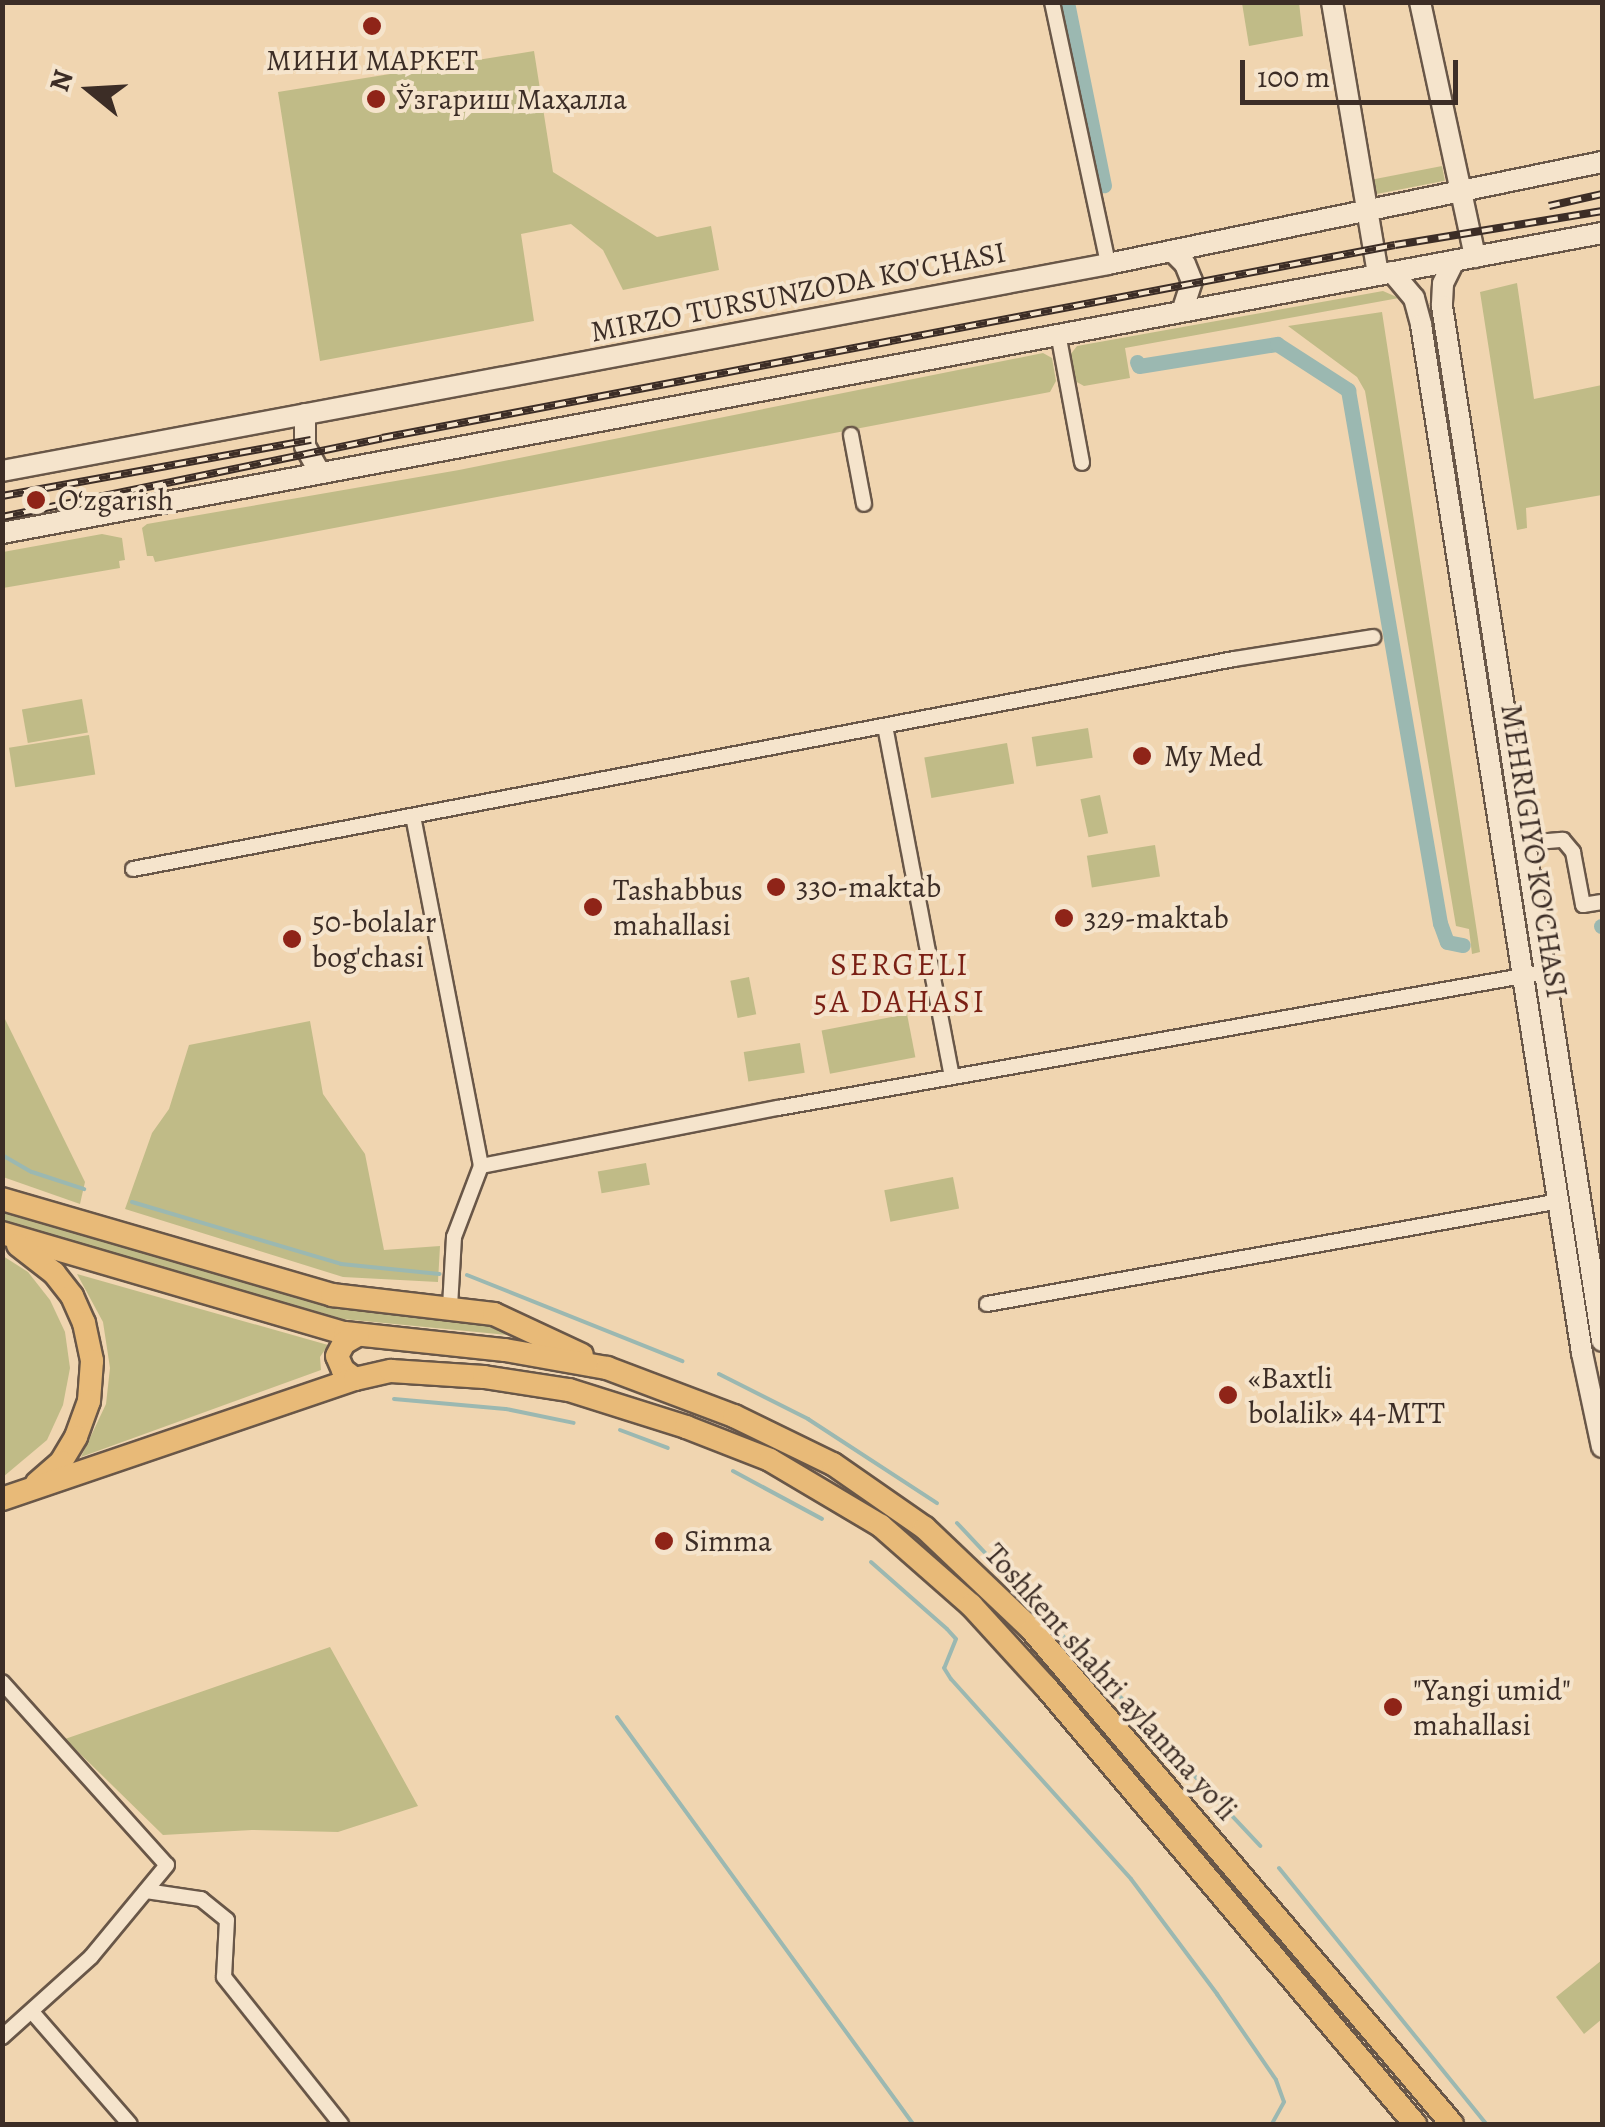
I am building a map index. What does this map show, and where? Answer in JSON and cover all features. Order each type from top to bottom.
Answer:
[{"type":"highway","points":[[2,1198],[332,1295],[507,1318],[608,1368]]},
{"type":"highway","name":"Toshkent shahri aylanma yoʻli","points":[[2,1234],[358,1336],[506,1350],[608,1368],[780,1436],[876,1492],[925,1528],[994,1591],[1130,1740],[1452,2124]]},
{"type":"highway","name":"Toshkent shahri aylanma yoʻli","points":[[2,1234],[39,1260],[66,1288],[84,1323],[92,1362],[89,1401],[72,1446],[47,1476],[7,1497]]},
{"type":"highway","points":[[355,1378],[343,1370],[337,1356],[344,1343],[358,1336]]},
{"type":"highway","name":"Toshkent shahri aylanma yoʻli","points":[[7,1497],[355,1378],[391,1371],[423,1371],[568,1390],[686,1427],[783,1467],[863,1514],[928,1564],[1009,1645],[1415,2124]]},
{"type":"highway","points":[[1107,1759],[1123,1757],[1130,1740]]},
{"type":"highway","points":[[1220,1894],[1226,1878],[1244,1876]]},
{"type":"main road","name":"MEHRIGIYO KO'CHASI","points":[[1332,2],[1366,208],[1385,273],[1410,291],[1422,325],[1582,1353],[1602,1447]]},
{"type":"main road","name":"MEHRIGIYO KO'CHASI","points":[[1420,2],[1461,189],[1464,259],[1443,284],[1442,306],[1602,1342]]},
{"type":"main road","name":"MIRZO TURSUNZODA KO'CHASI","points":[[2,471],[1108,264],[1602,162]]},
{"type":"main road","points":[[2,534],[1058,332],[1602,234]]},
{"type":"main road","points":[[1172,251],[1186,264],[1192,281],[1183,309]]},
{"type":"main road","points":[[305,414],[305,446],[320,473]]},
{"type":"street","points":[[1052,2],[1108,264]]},
{"type":"street","points":[[1058,332],[1082,464]]},
{"type":"street","points":[[851,435],[864,504]]},
{"type":"street","points":[[133,869],[1234,659],[1373,637]]},
{"type":"street","points":[[885,726],[952,1077]]},
{"type":"street","points":[[413,816],[482,1166],[454,1236],[450,1308]]},
{"type":"street","points":[[1525,843],[1563,840],[1573,852],[1583,905],[1602,902]]},
{"type":"street","points":[[482,1166],[952,1077],[1544,972]]},
{"type":"street","points":[[987,1304],[1560,1201]]},
{"type":"street","points":[[2,1682],[167,1865],[91,1957],[2,2037]]},
{"type":"street","points":[[146,1891],[201,1900],[227,1920],[230,1936],[224,1976],[341,2124]]},
{"type":"street","points":[[33,2013],[130,2124]]},
{"type":"shaded area","points":[[1242,3],[1299,3],[1303,36],[1249,46]]},
{"type":"shaded area","points":[[534,51],[553,172],[657,237],[711,226],[719,270],[623,290],[603,250],[571,224],[521,234],[534,321],[320,361],[278,92]]},
{"type":"shaded area","points":[[1442,166],[1445,181],[1374,194],[1371,180]]},
{"type":"shaded area","points":[[1517,283],[1534,399],[1602,385],[1602,495],[1526,508],[1527,528],[1517,530],[1480,292]]},
{"type":"shaded area","points":[[1383,291],[1399,298],[1125,348],[1130,378],[1084,386],[1075,381],[1070,355],[1077,346]]},
{"type":"shaded area","points":[[1382,312],[1480,952],[1472,954],[1469,929],[1456,926],[1365,391],[1357,377],[1288,326]]},
{"type":"shaded area","points":[[1043,353],[1052,358],[1056,381],[1050,392],[155,562],[153,556],[147,556],[142,528],[147,524],[459,470]]},
{"type":"shaded area","points":[[102,534],[122,538],[125,560],[119,561],[120,568],[3,588],[3,552]]},
{"type":"shaded area","points":[[82,699],[88,732],[28,743],[22,710]]},
{"type":"shaded area","points":[[1088,728],[1093,758],[1036,767],[1032,737]]},
{"type":"shaded area","points":[[89,735],[95,775],[15,787],[9,748]]},
{"type":"shaded area","points":[[1007,743],[1014,783],[931,798],[924,758]]},
{"type":"shaded area","points":[[1100,795],[1108,833],[1089,837],[1080,799]]},
{"type":"shaded area","points":[[1155,845],[1160,877],[1092,887],[1087,856]]},
{"type":"shaded area","points":[[749,977],[756,1014],[738,1018],[730,981]]},
{"type":"shaded area","points":[[2,1013],[85,1182],[80,1204],[3,1177]]},
{"type":"shaded area","points":[[907,1014],[915,1057],[830,1074],[822,1031]]},
{"type":"shaded area","points":[[310,1021],[323,1094],[365,1154],[384,1250],[440,1246],[438,1282],[343,1277],[125,1209],[152,1133],[169,1109],[189,1045]]},
{"type":"shaded area","points":[[800,1043],[805,1073],[748,1082],[744,1052]]},
{"type":"shaded area","points":[[646,1163],[650,1185],[602,1193],[598,1172]]},
{"type":"shaded area","points":[[953,1177],[959,1208],[890,1222],[884,1190]]},
{"type":"shaded area","points":[[2,1207],[346,1308],[468,1317],[529,1337],[343,1319],[31,1230],[3,1220]]},
{"type":"shaded area","points":[[3,1256],[28,1272],[50,1300],[65,1332],[70,1368],[63,1405],[47,1440],[3,1477]]},
{"type":"shaded area","points":[[77,1274],[328,1345],[320,1357],[321,1370],[81,1457],[106,1404],[110,1368],[103,1322]]},
{"type":"shaded area","points":[[330,1647],[418,1806],[338,1832],[252,1830],[163,1835],[65,1739]]},
{"type":"shaded area","points":[[1602,1960],[1602,2019],[1584,2034],[1556,1997]]},
{"type":"waterway","points":[[1067,2],[1104,185]]},
{"type":"waterway","points":[[1137,362],[1139,366],[1277,344],[1348,390],[1440,923],[1447,942],[1463,945]]},
{"type":"waterway","points":[[2,1155],[32,1172],[84,1189]]},
{"type":"waterway","points":[[132,1202],[341,1264],[439,1274]]},
{"type":"waterway","points":[[467,1275],[682,1361]]},
{"type":"waterway","points":[[719,1374],[808,1419],[937,1503]]},
{"type":"waterway","points":[[394,1399],[506,1409],[574,1423]]},
{"type":"waterway","points":[[620,1430],[668,1448]]},
{"type":"waterway","points":[[733,1471],[822,1519]]},
{"type":"waterway","points":[[957,1523],[1260,1846]]},
{"type":"waterway","points":[[871,1562],[956,1639],[944,1668],[951,1679],[1131,1879],[1217,1994],[1276,2080],[1284,2102],[1272,2124]]},
{"type":"waterway","points":[[617,1717],[913,2124]]},
{"type":"waterway","points":[[1279,1868],[1486,2124]]},
{"type":"railway","points":[[1549,206],[1602,194]]},
{"type":"railway","points":[[2,517],[382,438],[1395,245],[1602,211]]},
{"type":"railway","points":[[2,496],[311,440]]},
{"type":"place","name":"МИНИ МАРКЕТ","points":[[372,26]]},
{"type":"place","name":"Ўзгариш Маҳалла","points":[[376,99]]},
{"type":"place","name":"O‘zgarish","points":[[36,500]]},
{"type":"place","name":"My Med","points":[[1142,756]]},
{"type":"place","name":"330-maktab","points":[[776,887]]},
{"type":"place","name":"Tashabbus mahallasi","points":[[593,907]]},
{"type":"place","name":"329-maktab","points":[[1064,918]]},
{"type":"place","name":"50-bolalar bog'chasi","points":[[292,939]]},
{"type":"place","name":"«Baxtli bolalik» 44-MTT","points":[[1228,1395]]},
{"type":"place","name":"Simma","points":[[664,1541]]},
{"type":"place","name":"\"Yangi umid\" mahallasi","points":[[1393,1707]]},
{"type":"district","name":"SERGELI 5A DAHASI","points":[[900,984]]}]
